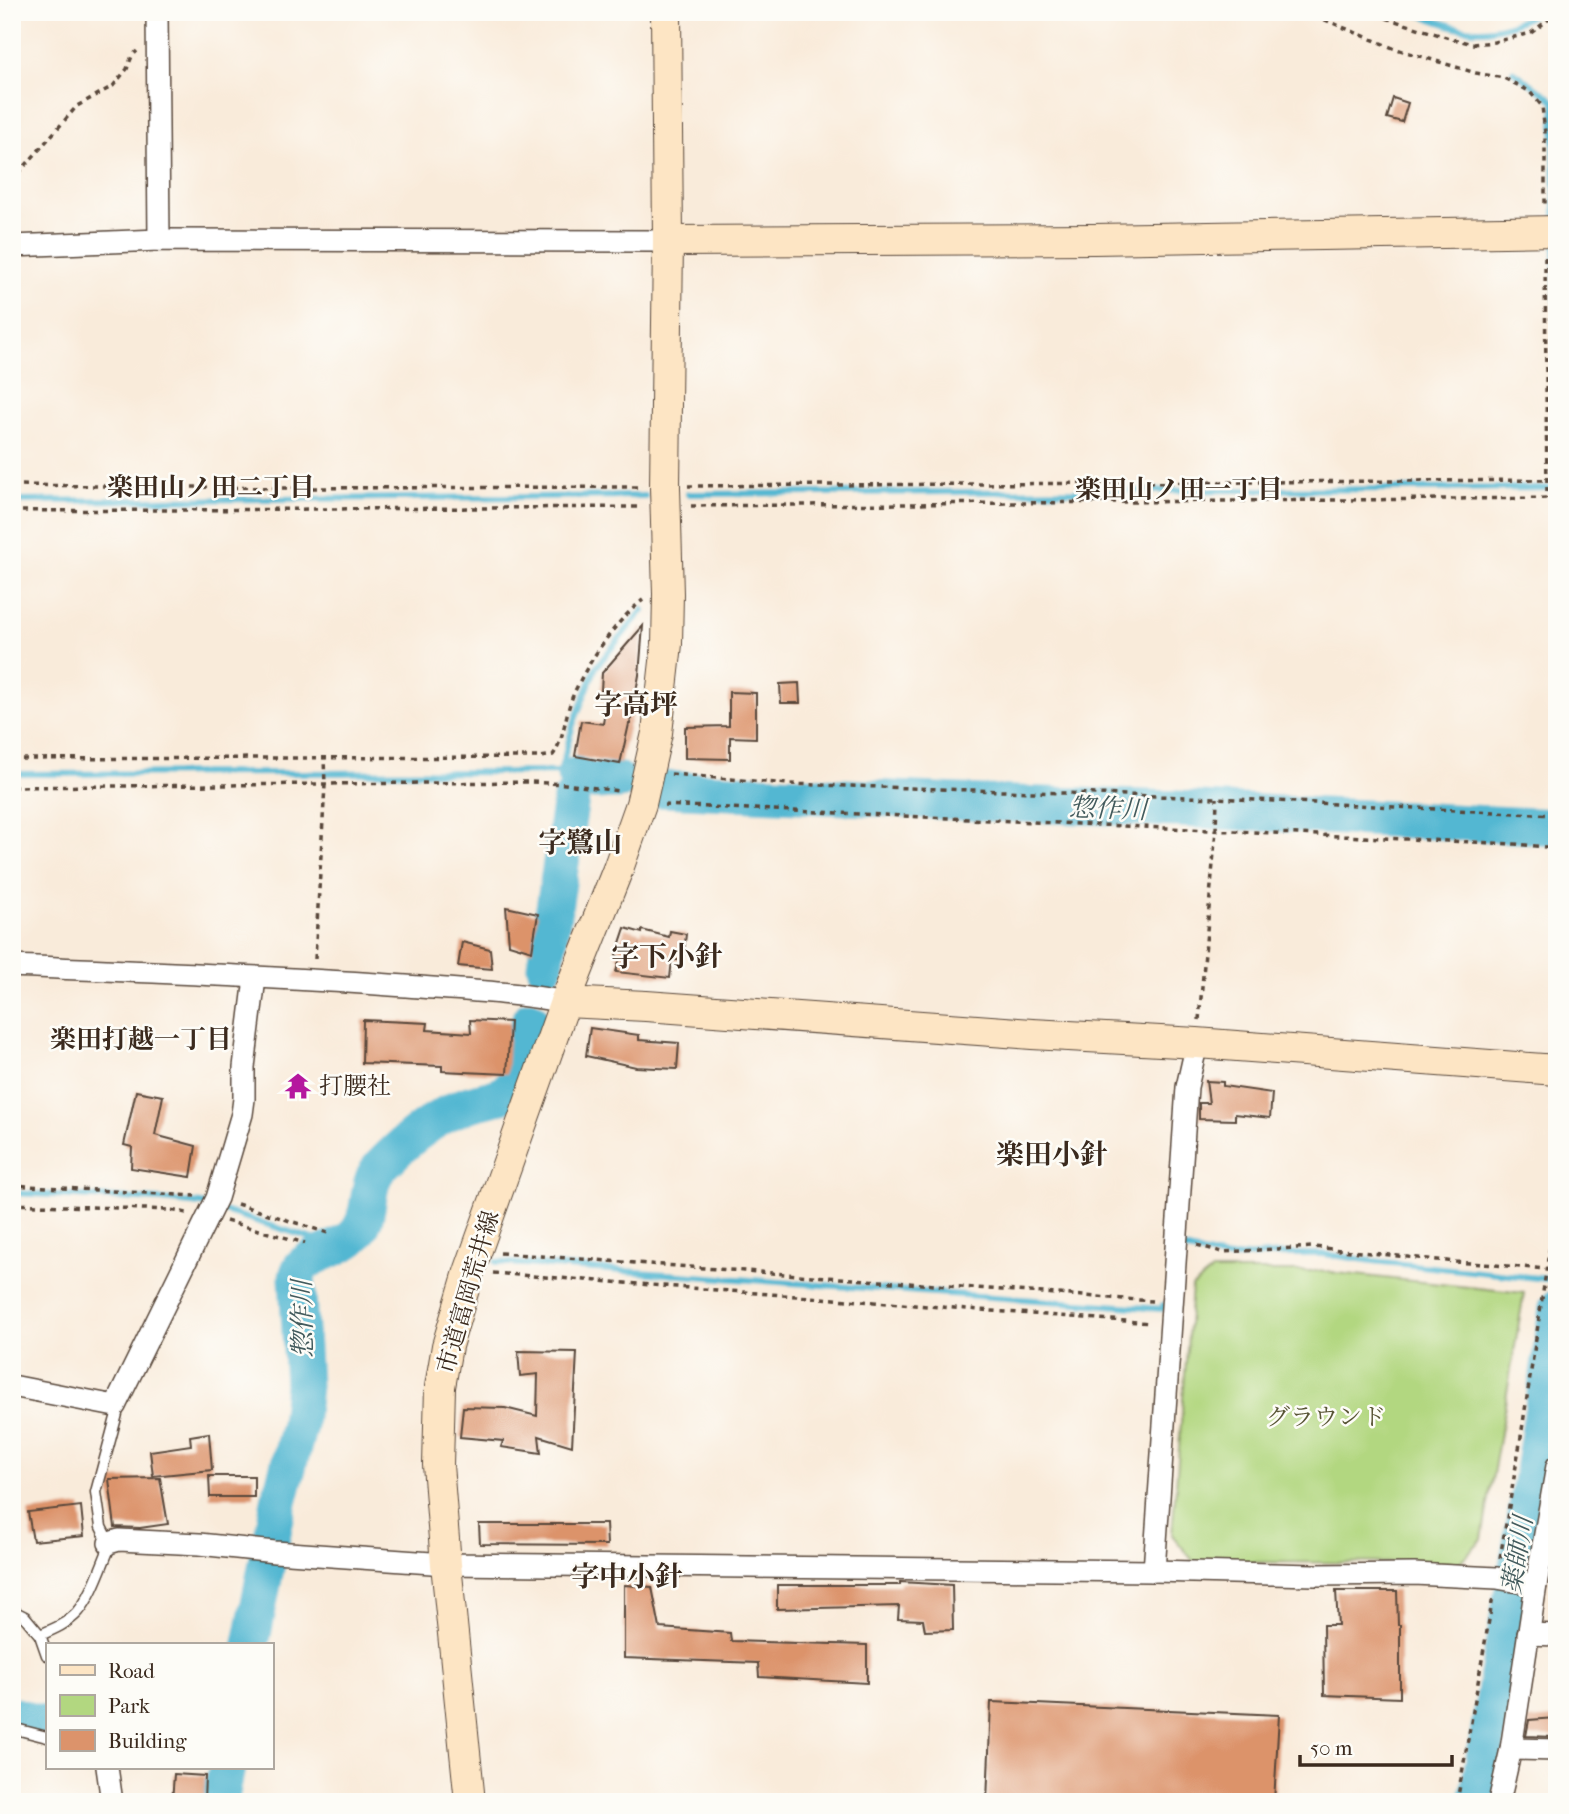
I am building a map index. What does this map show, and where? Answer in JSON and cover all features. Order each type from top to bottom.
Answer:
[{"type":"street","points":[[157,12],[159,240]]},
{"type":"street","name":"市道富岡荒井線","points":[[470,1802],[438,1465],[440,1387],[447,1346],[473,1261],[565,1002],[618,869],[645,790],[657,733],[665,670],[668,594],[666,12]]},
{"type":"street","points":[[12,246],[159,240],[1080,239],[1551,231]]},
{"type":"street","points":[[12,966],[314,979],[484,992],[565,1002],[1197,1043],[1557,1070]]},
{"type":"street","points":[[12,1386],[114,1406],[212,1208],[242,1114],[244,1067],[255,978]]},
{"type":"street","points":[[1154,1571],[1187,1087],[1197,1043]]},
{"type":"street","points":[[1499,1802],[1511,1749],[1528,1634],[1531,1584],[1554,1508],[1557,1466]]},
{"type":"street","points":[[109,1543],[119,1539],[446,1564],[1414,1574],[1497,1578],[1531,1584]]},
{"type":"street","points":[[1528,1634],[1557,1635]]},
{"type":"street","points":[[1511,1749],[1557,1750]]},
{"type":"street","points":[[107,1769],[112,1802]]},
{"type":"lane","points":[[40,1635],[60,1626],[77,1613],[108,1552],[109,1543],[102,1527],[96,1492],[117,1414],[114,1406]]},
{"type":"lane","points":[[12,1614],[25,1616],[40,1635],[46,1653]]},
{"type":"lane","points":[[12,1728],[46,1737]]},
{"type":"path","points":[[1306,12],[1393,48],[1476,73],[1504,78],[1529,90],[1542,106],[1551,231],[1547,499]]},
{"type":"path","points":[[1367,12],[1473,44],[1531,33],[1557,13]]},
{"type":"path","points":[[12,181],[77,106],[113,86],[146,40],[158,36]]},
{"type":"path","points":[[12,511],[1547,480]]},
{"type":"path","points":[[12,485],[666,497],[1557,498]]},
{"type":"path","points":[[12,759],[553,755],[559,747],[573,697],[596,654],[630,610],[645,599],[668,594]]},
{"type":"path","points":[[314,979],[325,785],[324,758]]},
{"type":"path","points":[[12,787],[531,782],[586,788],[1216,830],[1557,848]]},
{"type":"path","points":[[645,790],[788,783],[1557,815]]},
{"type":"path","points":[[1197,1043],[1217,799]]},
{"type":"path","points":[[12,1185],[212,1208],[331,1234]]},
{"type":"path","points":[[1457,1802],[1497,1578],[1557,1200]]},
{"type":"path","points":[[12,1204],[170,1210],[212,1208],[305,1243]]},
{"type":"path","points":[[1176,1246],[1223,1252],[1312,1247],[1546,1270]]},
{"type":"path","points":[[473,1261],[1152,1301]]},
{"type":"path","points":[[473,1261],[1171,1325]]},
{"type":"green space","name":"グラウンド","points":[[1212,1271],[1318,1271],[1524,1293],[1482,1539],[1459,1563],[1194,1562],[1172,1535],[1192,1287]]},
{"type":"building","points":[[1393,98],[1408,103],[1402,122],[1387,118]]},
{"type":"building","points":[[643,626],[639,675],[620,764],[575,756],[581,721],[603,724],[608,692],[601,691],[602,673]]},
{"type":"building","points":[[799,683],[800,703],[781,703],[780,684]]},
{"type":"building","points":[[729,692],[756,693],[756,738],[730,737],[730,759],[685,758],[685,727],[729,726]]},
{"type":"building","points":[[506,907],[538,914],[532,951],[509,944]]},
{"type":"building","points":[[625,928],[669,937],[670,931],[686,934],[683,960],[672,960],[670,978],[616,972],[620,958],[616,955]]},
{"type":"building","points":[[462,942],[490,949],[492,969],[458,966]]},
{"type":"building","points":[[363,1020],[428,1023],[427,1030],[471,1033],[470,1020],[510,1022],[507,1074],[442,1071],[442,1066],[362,1063]]},
{"type":"building","points":[[590,1028],[639,1035],[639,1040],[679,1043],[677,1069],[636,1067],[586,1056]]},
{"type":"building","points":[[1206,1081],[1272,1093],[1270,1118],[1235,1114],[1235,1120],[1199,1119],[1199,1103],[1209,1103]]},
{"type":"building","points":[[136,1091],[163,1096],[155,1135],[196,1146],[191,1177],[131,1168],[132,1147],[124,1145]]},
{"type":"building","points":[[518,1351],[577,1352],[572,1446],[539,1436],[541,1453],[501,1447],[503,1441],[460,1437],[463,1407],[505,1408],[537,1416],[538,1374],[520,1376]]},
{"type":"building","points":[[209,1433],[212,1470],[153,1476],[150,1451],[191,1445],[190,1436]]},
{"type":"building","points":[[209,1476],[254,1476],[254,1497],[210,1497]]},
{"type":"building","points":[[160,1478],[168,1524],[140,1528],[115,1527],[109,1479]]},
{"type":"building","points":[[81,1506],[84,1536],[33,1541],[28,1512]]},
{"type":"building","points":[[479,1524],[606,1524],[607,1545],[480,1544]]},
{"type":"building","points":[[900,1582],[952,1585],[953,1630],[925,1631],[923,1620],[898,1619],[899,1606],[777,1609],[777,1585],[900,1585]]},
{"type":"building","points":[[624,1585],[652,1587],[660,1628],[730,1633],[731,1641],[867,1645],[867,1683],[759,1677],[758,1663],[624,1658]]},
{"type":"building","points":[[1336,1591],[1397,1591],[1400,1698],[1324,1695],[1323,1625],[1338,1625]]},
{"type":"building","points":[[991,1702],[1279,1715],[1274,1802],[987,1802]]},
{"type":"building","points":[[1555,1718],[1555,1737],[1526,1736],[1529,1720]]},
{"type":"building","points":[[174,1774],[205,1776],[204,1802],[172,1802]]},
{"type":"waterway","points":[[1412,12],[1470,30],[1509,25],[1537,12]]},
{"type":"waterway","points":[[1513,71],[1554,101],[1555,217]]},
{"type":"waterway","points":[[1555,248],[1557,376]]},
{"type":"waterway","points":[[688,494],[1557,488]]},
{"type":"waterway","points":[[12,501],[645,496]]},
{"type":"waterway","points":[[560,772],[573,725],[596,667],[643,610]]},
{"type":"waterway","points":[[12,774],[560,772],[575,775]]},
{"type":"waterway","name":"惣作川","points":[[575,775],[590,781],[620,781]]},
{"type":"waterway","name":"惣作川","points":[[660,789],[1557,827]]},
{"type":"waterway","name":"惣作川","points":[[545,966],[571,799]]},
{"type":"waterway","name":"惣作川","points":[[251,1643],[279,1502],[299,1425],[303,1385],[297,1277],[299,1270],[304,1263],[347,1242],[359,1230],[364,1222],[375,1174],[404,1144],[448,1113],[496,1097],[508,1090],[517,1076],[530,1019]]},
{"type":"waterway","points":[[12,1193],[201,1204],[317,1240]]},
{"type":"waterway","points":[[1179,1248],[1224,1258],[1324,1254],[1557,1280]]},
{"type":"waterway","points":[[496,1262],[1163,1309],[1163,1305]]},
{"type":"waterway","name":"薬師川","points":[[1477,1802],[1557,1308]]},
{"type":"waterway","name":"惣作川","points":[[12,1715],[46,1726]]},
{"type":"waterway","points":[[220,1802],[227,1769]]},
{"type":"place","name":"打腰社","points":[[298,1086]]},
{"type":"district","name":"楽田山ノ田二丁目","points":[[211,487]]},
{"type":"district","name":"楽田山ノ田一丁目","points":[[1179,489]]},
{"type":"district","name":"字高坪","points":[[636,704]]},
{"type":"district","name":"字鷺山","points":[[580,842]]},
{"type":"district","name":"字下小針","points":[[667,956]]},
{"type":"district","name":"楽田打越一丁目","points":[[141,1039]]},
{"type":"district","name":"楽田小針","points":[[1052,1154]]},
{"type":"district","name":"字中小針","points":[[627,1576]]}]
